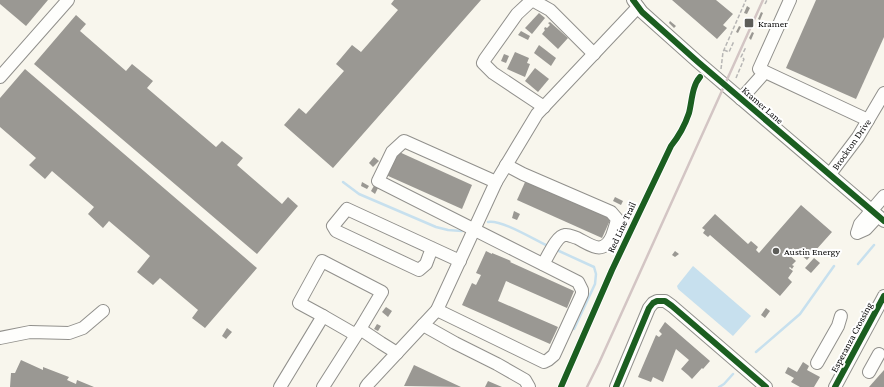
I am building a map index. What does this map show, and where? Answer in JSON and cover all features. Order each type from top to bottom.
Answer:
[{"type":"street","points":[[0,78],[68,0]]},
{"type":"street","points":[[544,107],[493,73],[483,63],[516,14],[532,0],[550,10],[594,54]]},
{"type":"street","points":[[790,0],[759,69],[868,120]]},
{"type":"street","points":[[366,387],[437,310],[496,182],[537,114],[594,54],[635,4]]},
{"type":"street","name":"Kramer Lane","points":[[635,4],[741,99],[878,216]]},
{"type":"street","points":[[741,99],[765,72]]},
{"type":"street","name":"Brockton Drive","points":[[830,174],[858,137],[884,93]]},
{"type":"street","points":[[437,310],[544,362],[554,355],[582,294],[582,290],[578,282],[378,181],[392,152],[404,141],[496,182]]},
{"type":"street","points":[[506,165],[523,174],[611,212],[617,219],[616,226],[609,243],[604,248],[598,248],[572,236],[565,235],[558,238],[543,264]]},
{"type":"street","points":[[878,216],[884,196]]},
{"type":"street","points":[[432,248],[426,264],[419,270],[336,231],[333,226],[347,209],[432,248],[460,261]]},
{"type":"street","points":[[323,387],[358,332],[382,292],[322,261],[299,303],[323,316],[358,332],[381,343],[397,353]]},
{"type":"street","name":"Esperanza Crossing","points":[[835,387],[884,296]]},
{"type":"street","points":[[616,387],[648,311],[657,300],[665,301],[672,306],[752,382],[766,387]]},
{"type":"street","points":[[0,338],[30,332],[69,333],[83,328],[103,311]]},
{"type":"street","points":[[280,387],[323,316]]},
{"type":"street","points":[[817,363],[838,326],[841,316]]},
{"type":"street","points":[[423,325],[497,364],[524,380],[529,387]]},
{"type":"street","points":[[869,372],[879,354]]},
{"type":"path","points":[[721,69],[724,50],[746,0]]},
{"type":"path","points":[[765,4],[766,0]]},
{"type":"path","points":[[724,50],[729,52],[734,41]]},
{"type":"path","points":[[736,78],[744,58],[741,57],[746,47]]},
{"type":"water","points":[[693,266],[751,316],[733,336],[678,289],[677,286]]},
{"type":"building","points":[[0,0],[48,0],[26,26],[0,4]]},
{"type":"building","points":[[394,0],[481,0],[333,168],[284,125],[299,108],[306,114],[344,71],[336,64],[352,45],[361,52],[398,10],[391,4]]},
{"type":"building","points":[[672,0],[716,0],[733,14],[723,25],[727,28],[717,39]]},
{"type":"building","points":[[816,0],[884,0],[884,37],[856,99],[786,68]]},
{"type":"building","points":[[747,6],[750,8],[747,14],[744,13]]},
{"type":"building","points":[[761,12],[763,13],[760,20],[758,19]]},
{"type":"building","points":[[539,13],[545,18],[532,34],[525,28]]},
{"type":"building","points":[[76,15],[86,24],[80,31],[126,71],[132,64],[153,81],[147,88],[216,147],[222,141],[243,158],[237,165],[282,204],[288,197],[298,206],[257,254],[34,64]]},
{"type":"building","points":[[670,21],[676,26],[674,28],[669,23]]},
{"type":"building","points":[[550,22],[568,38],[558,49],[542,34],[545,27],[547,28],[550,25],[548,23]]},
{"type":"building","points":[[739,26],[741,27],[738,33],[736,32]]},
{"type":"building","points":[[521,31],[530,36],[528,40],[518,35]]},
{"type":"building","points":[[752,32],[754,33],[751,40],[749,38]]},
{"type":"building","points":[[539,45],[556,58],[551,66],[534,53]]},
{"type":"building","points":[[515,52],[529,58],[527,63],[530,64],[525,77],[507,69]]},
{"type":"building","points":[[504,54],[509,56],[506,63],[501,61]]},
{"type":"building","points":[[535,68],[549,79],[538,92],[525,81]]},
{"type":"building","points":[[25,69],[257,268],[205,328],[192,318],[198,310],[160,278],[153,285],[137,272],[150,256],[109,221],[103,228],[88,214],[94,207],[52,171],[45,179],[29,165],[36,158],[0,127],[0,98]]},
{"type":"building","points":[[397,151],[472,185],[462,209],[386,175]]},
{"type":"building","points":[[374,157],[379,161],[373,167],[369,163]]},
{"type":"building","points":[[526,180],[611,218],[602,238],[517,200]]},
{"type":"building","points":[[362,182],[369,186],[367,189],[361,186]]},
{"type":"building","points":[[375,184],[379,186],[375,194],[371,191]]},
{"type":"building","points":[[615,197],[623,201],[621,205],[613,201]]},
{"type":"building","name":"Austin Energy","points":[[801,205],[832,232],[807,260],[793,248],[788,254],[796,261],[792,265],[794,266],[792,269],[790,267],[789,268],[793,271],[788,278],[792,282],[780,296],[710,235],[708,237],[703,233],[705,230],[702,228],[715,214],[748,244],[751,241],[758,247],[756,250],[759,253]]},
{"type":"building","points":[[514,211],[520,214],[517,220],[512,218]]},
{"type":"building","points":[[486,251],[511,261],[510,262],[574,291],[567,308],[506,281],[498,301],[558,327],[550,344],[462,305],[472,283],[476,285],[481,275],[476,273]]},
{"type":"building","points":[[675,251],[679,254],[675,257],[672,255]]},
{"type":"building","points":[[814,258],[820,263],[811,273],[805,268]]},
{"type":"building","points":[[386,307],[392,311],[388,317],[382,312]]},
{"type":"building","points":[[766,308],[770,311],[765,318],[761,315]]},
{"type":"building","points":[[665,322],[710,361],[692,379],[681,369],[689,360],[676,349],[663,382],[653,377],[651,382],[638,377],[656,335],[659,337],[662,334],[659,331]]},
{"type":"building","points":[[377,324],[381,326],[378,331],[374,329]]},
{"type":"building","points":[[227,328],[232,332],[226,339],[222,336]]},
{"type":"building","points":[[21,360],[43,370],[43,367],[69,377],[67,380],[76,384],[77,380],[94,387],[10,387],[11,373],[15,373]]},
{"type":"building","points":[[803,362],[809,366],[807,370],[820,377],[814,387],[800,387],[791,382],[794,378],[785,373],[788,367],[797,372]]},
{"type":"building","points":[[414,365],[461,387],[404,386]]},
{"type":"building","points":[[884,370],[884,387],[869,387]]},
{"type":"building","points":[[488,381],[502,387],[485,387]]},
{"type":"waterway","points":[[343,182],[359,194],[436,227],[462,231]]},
{"type":"waterway","points":[[488,222],[500,223],[508,226],[546,245]]},
{"type":"waterway","points":[[858,264],[874,245]]},
{"type":"waterway","points":[[559,251],[594,267],[596,274],[595,284],[574,329]]},
{"type":"waterway","points":[[756,352],[800,314],[834,266]]},
{"type":"waterway","points":[[719,387],[724,384],[733,374]]},
{"type":"railway","points":[[587,387],[763,0]]},
{"type":"cycle path","points":[[633,0],[642,12],[698,62],[884,221]]},
{"type":"cycle path","name":"Red Line Trail","points":[[561,387],[612,270],[671,146],[686,122],[694,89],[700,77]]},
{"type":"cycle path","points":[[835,387],[884,296]]},
{"type":"cycle path","points":[[616,387],[649,308],[657,301],[665,301],[672,306],[766,387]]},
{"type":"place","name":"Kramer","points":[[749,23]]},
{"type":"place","name":"Austin Energy","points":[[776,251]]}]
